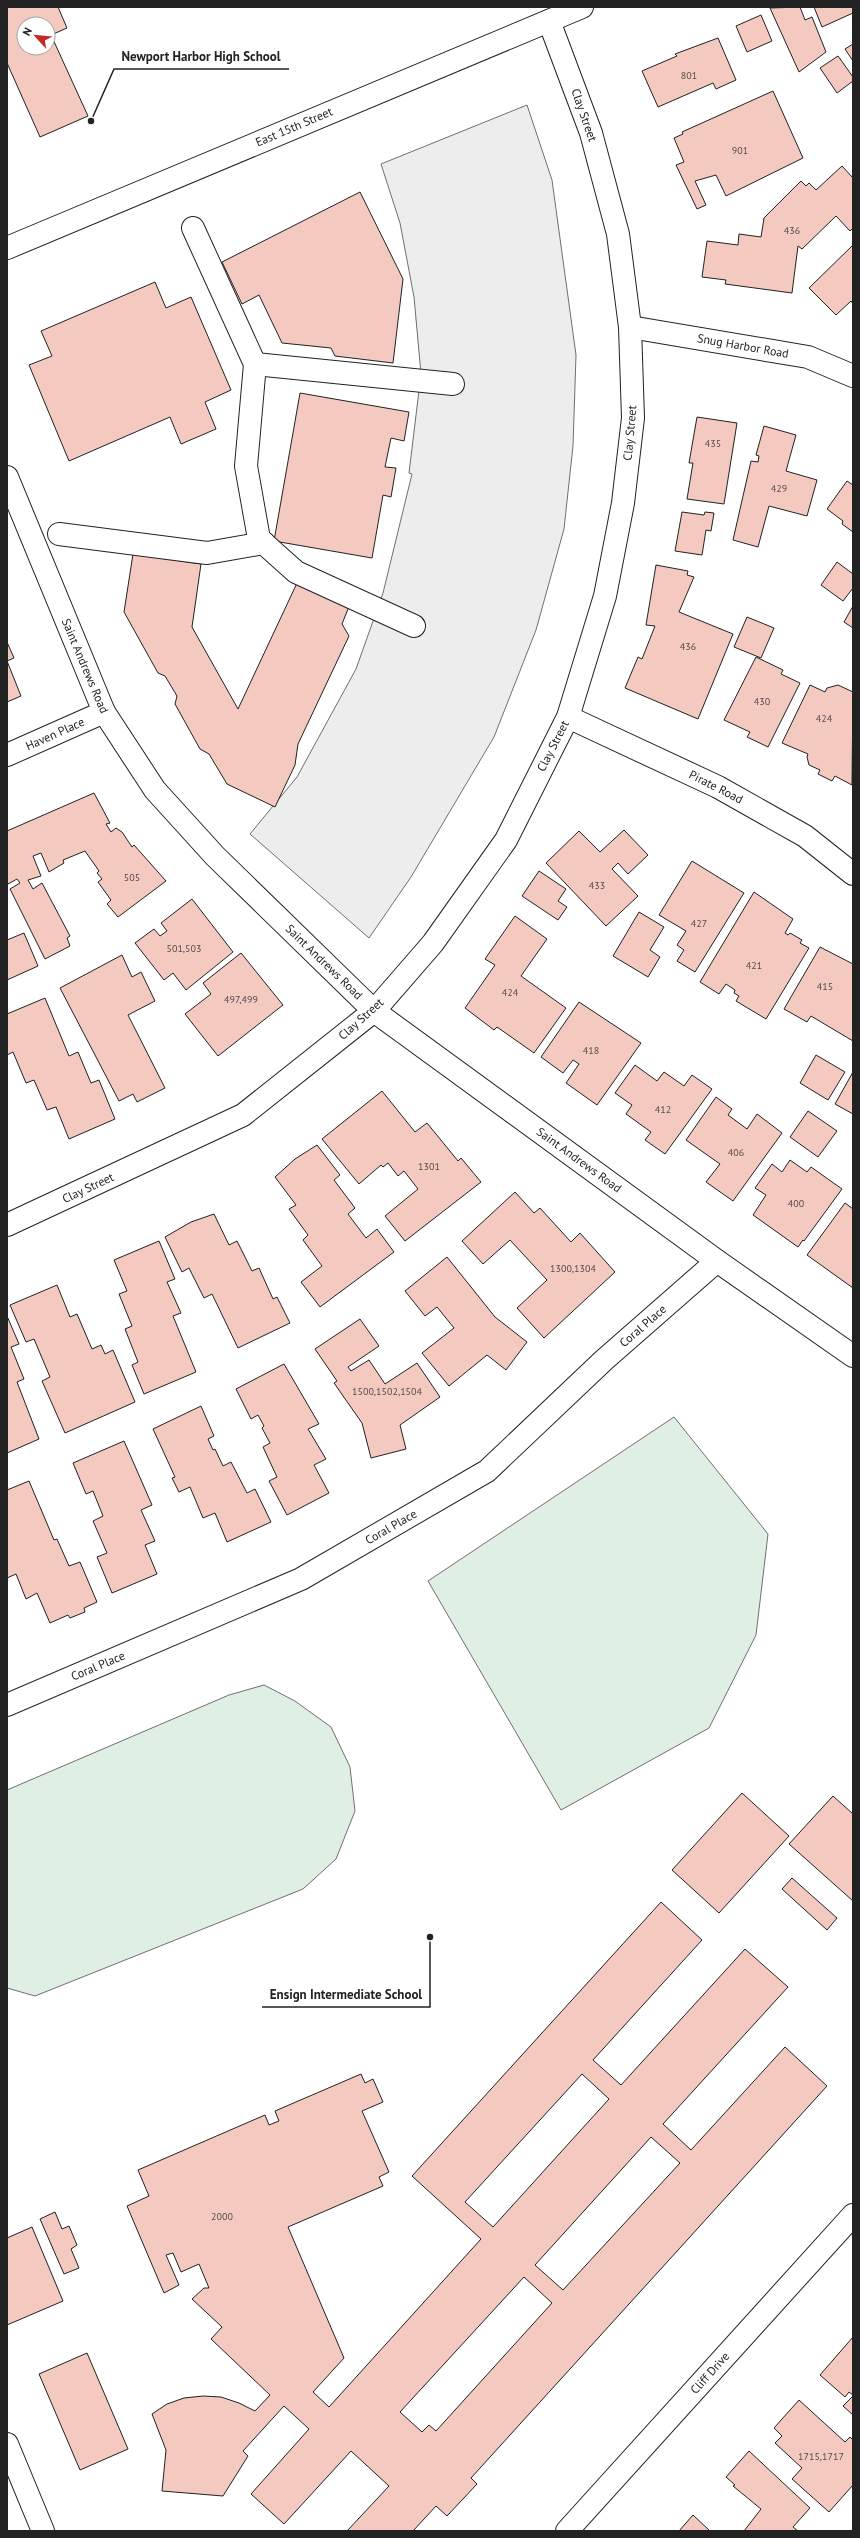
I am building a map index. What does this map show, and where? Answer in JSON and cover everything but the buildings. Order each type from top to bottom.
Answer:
[{"type":"street","name":"East 15th Street","points":[[7,248],[582,7]]},
{"type":"street","name":"Clay Street","points":[[7,1225],[243,1116],[374,1011],[433,943],[506,840],[568,717],[605,596],[622,502],[633,418],[630,327],[615,220],[591,133],[549,21]]},
{"type":"street","points":[[193,228],[255,364],[246,466],[259,539],[296,572],[414,626]]},
{"type":"street","name":"Snug Harbor Road","points":[[630,327],[808,357],[853,376]]},
{"type":"street","points":[[255,364],[453,384]]},
{"type":"street","name":"Saint Andrews Road","points":[[7,477],[104,712],[155,790],[210,851],[374,1011],[717,1260],[853,1356]]},
{"type":"street","points":[[59,534],[207,553],[264,543]]},
{"type":"street","name":"Haven Place","points":[[7,755],[104,712]]},
{"type":"street","name":"Pirate Road","points":[[568,717],[718,787],[805,836],[853,874]]},
{"type":"street","name":"Coral Place","points":[[7,1705],[302,1579],[487,1471],[604,1360],[717,1260]]},
{"type":"street","name":"Cliff Drive","points":[[567,2531],[853,2216]]},
{"type":"street","points":[[7,2444],[43,2531]]},
{"type":"green space","points":[[674,1417],[768,1534],[756,1635],[709,1728],[561,1810],[428,1581]]},
{"type":"green space","points":[[264,1685],[295,1701],[331,1727],[350,1767],[355,1811],[336,1859],[303,1889],[35,1996],[7,1988],[7,1790],[229,1695]]},
{"type":"shaded area","points":[[527,105],[552,180],[576,355],[573,446],[564,529],[536,630],[494,737],[411,877],[369,938],[250,834],[297,777],[356,669],[383,593],[412,474],[409,473],[421,374],[414,297],[400,223],[381,164]]},
{"type":"place","name":"Newport Harbor High School","points":[[91,121]]},
{"type":"place","name":"Ensign Intermediate School","points":[[430,1937]]}]
